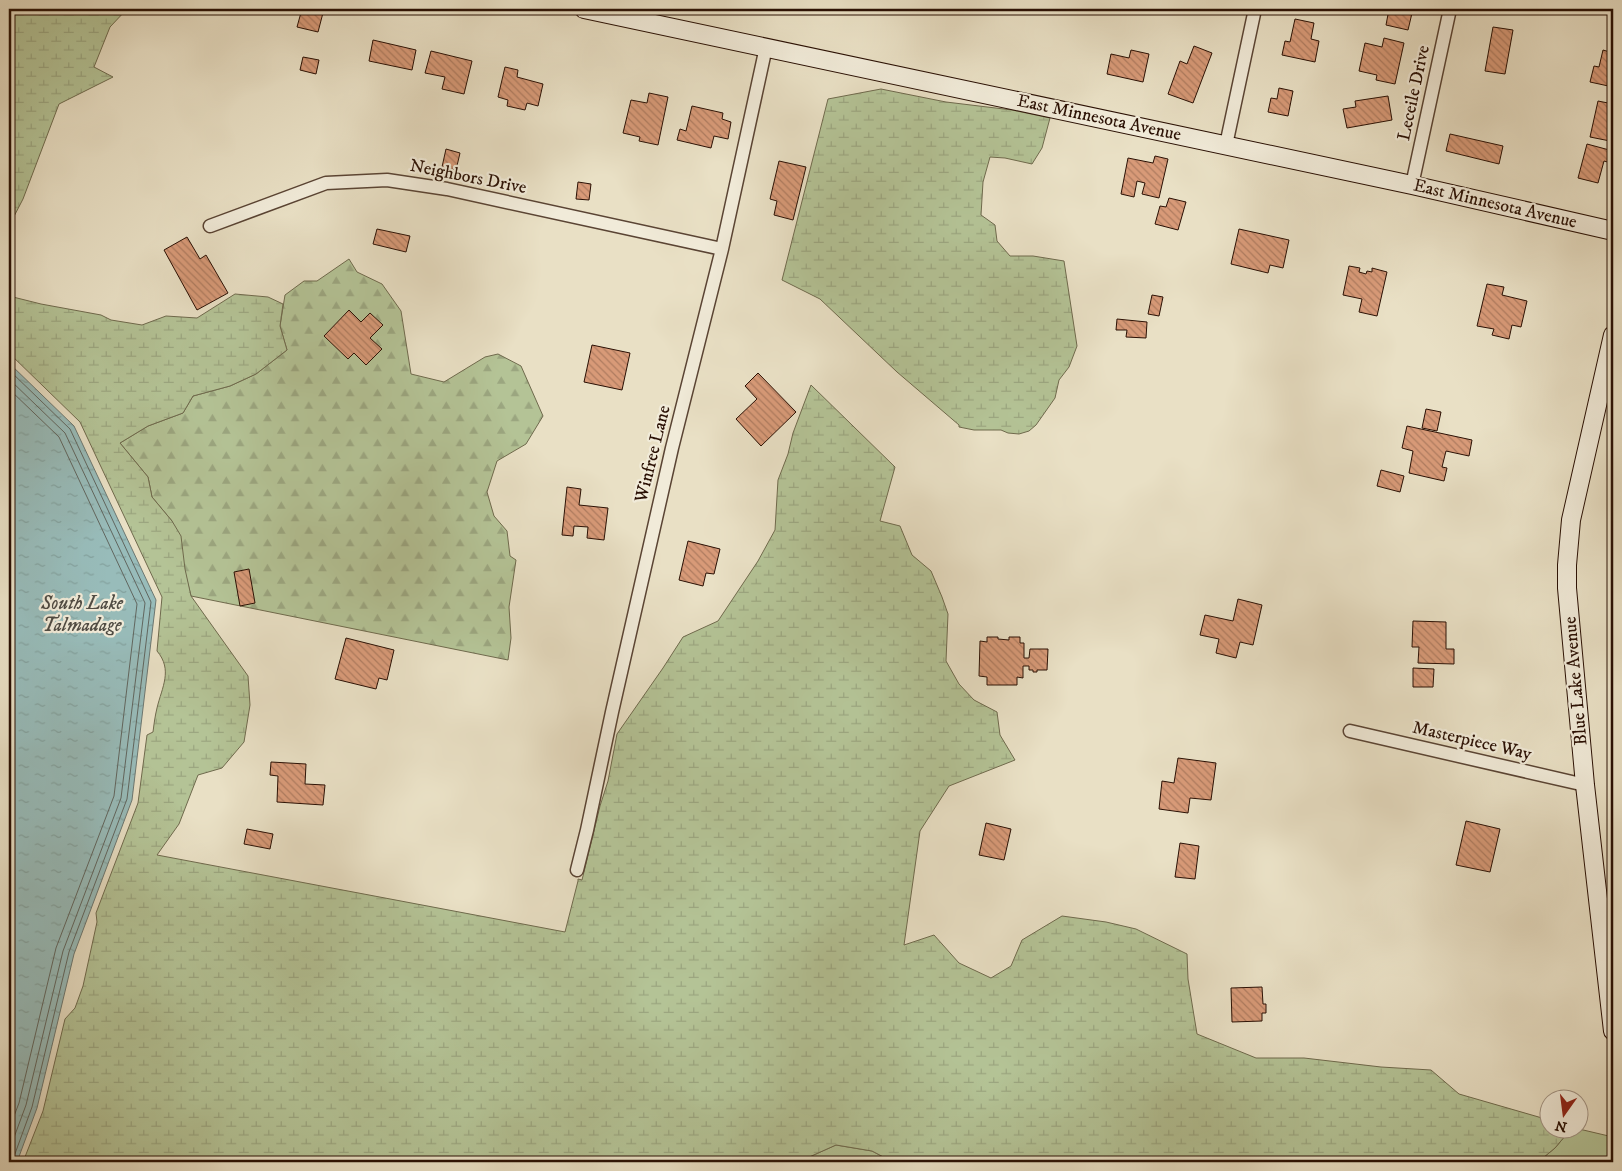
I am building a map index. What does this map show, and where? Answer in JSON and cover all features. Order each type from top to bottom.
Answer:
[{"type":"street","name":"East Minnesota Avenue","points":[[584,9],[1412,185],[1613,231]]},
{"type":"street","points":[[1226,145],[1255,9]]},
{"type":"street","name":"Leceile Drive","points":[[1412,185],[1450,9]]},
{"type":"street","name":"Winfree Lane","points":[[577,870],[672,448],[722,249],[766,47]]},
{"type":"street","name":"Neighbors Drive","points":[[210,226],[326,183],[387,180],[446,188],[722,249]]},
{"type":"street","name":"Blue Lake Avenue","points":[[1613,335],[1572,520],[1567,565],[1585,785],[1613,1031]]},
{"type":"street","name":"Masterpiece Way","points":[[1350,731],[1585,785]]},
{"type":"green space","points":[[9,9],[127,9],[110,27],[94,67],[113,77],[59,104],[23,199],[9,226]]},
{"type":"green space","points":[[881,89],[946,102],[1012,110],[1050,118],[1042,148],[1032,164],[990,157],[983,182],[981,215],[995,225],[997,241],[1010,256],[1033,256],[1064,261],[1077,346],[1069,367],[1059,380],[1055,398],[1036,425],[1029,431],[1019,434],[1001,430],[974,430],[959,427],[897,372],[820,299],[782,280],[828,99]]},
{"type":"green space","points":[[349,259],[357,272],[382,284],[401,311],[411,374],[444,382],[485,357],[498,354],[521,366],[543,416],[526,444],[497,461],[487,492],[494,516],[507,531],[510,556],[516,560],[509,607],[511,638],[508,660],[191,596],[172,521],[152,497],[148,477],[120,443],[148,426],[183,413],[193,396],[230,386],[256,374],[287,350],[280,326],[285,295],[304,281],[317,281]]},
{"type":"green space","points":[[235,294],[268,297],[283,304],[280,326],[287,350],[256,374],[230,386],[193,396],[183,413],[148,426],[120,443],[148,477],[152,497],[172,521],[181,536],[191,596],[248,676],[250,705],[244,742],[222,768],[198,775],[179,824],[157,855],[565,932],[578,879],[582,880],[608,781],[617,734],[683,637],[718,621],[758,561],[775,530],[778,480],[811,385],[895,467],[880,521],[900,526],[912,555],[931,571],[948,614],[946,661],[959,684],[974,700],[997,712],[1000,735],[1015,760],[949,786],[920,831],[904,945],[934,935],[959,963],[991,978],[1011,966],[1022,940],[1062,916],[1106,922],[1136,929],[1187,954],[1188,979],[1197,1034],[1256,1058],[1304,1058],[1381,1067],[1431,1070],[1459,1094],[1540,1117],[1540,1138],[1563,1138],[1538,1162],[893,1162],[872,1151],[836,1145],[798,1162],[23,1162],[43,1111],[65,1019],[75,1008],[83,986],[97,922],[96,913],[138,803],[147,735],[153,732],[165,672],[162,658],[157,651],[162,597],[80,422],[9,353],[9,296],[101,315],[111,320],[142,325],[166,316],[197,318]]},
{"type":"green space","points":[[1590,1132],[1613,1137],[1613,1162],[1538,1162],[1563,1138],[1590,1138]]},
{"type":"green space","points":[[836,1145],[872,1151],[893,1162],[798,1162]]},
{"type":"water","name":"South Lake Talmadage","points":[[9,363],[74,426],[156,600],[132,800],[74,954],[37,1108],[17,1162],[9,1162]]},
{"type":"building","points":[[302,9],[324,9],[318,32],[297,27]]},
{"type":"building","points":[[1201,9],[1222,9],[1223,11],[1202,13]]},
{"type":"building","points":[[1389,9],[1413,9],[1408,30],[1386,25]]},
{"type":"building","points":[[1295,19],[1314,23],[1311,39],[1319,41],[1315,62],[1282,55],[1285,41],[1290,42]]},
{"type":"building","points":[[1493,27],[1513,30],[1505,74],[1485,71]]},
{"type":"building","points":[[1384,38],[1404,43],[1395,84],[1376,80],[1377,75],[1359,71],[1365,43],[1382,47]]},
{"type":"building","points":[[373,40],[416,50],[412,70],[369,61]]},
{"type":"building","points":[[1194,46],[1212,53],[1193,103],[1168,94],[1180,61],[1187,64]]},
{"type":"building","points":[[1131,50],[1149,54],[1143,82],[1107,74],[1111,54],[1129,58]]},
{"type":"building","points":[[1603,50],[1613,53],[1613,87],[1590,82],[1594,66],[1599,67]]},
{"type":"building","points":[[431,51],[472,61],[464,94],[442,89],[445,77],[425,73]]},
{"type":"building","points":[[303,57],[319,60],[316,74],[300,70]]},
{"type":"building","points":[[505,67],[518,70],[517,77],[543,84],[538,106],[527,103],[525,110],[507,106],[508,100],[498,97]]},
{"type":"building","points":[[1279,88],[1293,91],[1288,116],[1268,112],[1271,98],[1277,99]]},
{"type":"building","points":[[649,93],[668,97],[658,145],[639,141],[640,137],[623,133],[631,100],[647,103]]},
{"type":"building","points":[[1388,96],[1392,120],[1347,128],[1343,109],[1356,107],[1355,101]]},
{"type":"building","points":[[1598,101],[1613,104],[1613,124],[1610,141],[1590,137]]},
{"type":"building","points":[[692,106],[723,113],[722,119],[731,122],[728,139],[714,136],[711,148],[677,140],[680,129],[686,131]]},
{"type":"building","points":[[1450,134],[1503,146],[1499,164],[1446,151]]},
{"type":"building","points":[[1587,144],[1613,151],[1611,163],[1604,161],[1598,183],[1578,178]]},
{"type":"building","points":[[446,149],[460,153],[456,170],[442,167]]},
{"type":"building","points":[[1155,156],[1168,159],[1159,198],[1142,194],[1145,183],[1137,181],[1134,197],[1121,194],[1128,158],[1153,163]]},
{"type":"building","points":[[779,161],[806,167],[793,220],[774,215],[777,201],[770,199]]},
{"type":"building","points":[[578,182],[591,184],[589,200],[576,199]]},
{"type":"building","points":[[1169,198],[1186,202],[1178,230],[1155,224],[1160,206],[1166,207]]},
{"type":"building","points":[[377,229],[410,236],[406,252],[373,244]]},
{"type":"building","points":[[1239,229],[1289,240],[1283,268],[1270,265],[1268,273],[1231,264]]},
{"type":"building","points":[[187,237],[200,259],[206,255],[228,293],[197,310],[164,250]]},
{"type":"building","points":[[1349,266],[1360,268],[1359,272],[1366,274],[1367,271],[1372,272],[1372,268],[1387,272],[1377,316],[1359,312],[1362,299],[1343,295]]},
{"type":"building","points":[[1487,284],[1504,287],[1502,295],[1527,301],[1521,327],[1512,325],[1509,339],[1492,335],[1494,329],[1477,326]]},
{"type":"building","points":[[1152,295],[1163,297],[1159,316],[1148,314]]},
{"type":"building","points":[[349,310],[361,322],[370,313],[383,325],[370,338],[382,349],[366,365],[354,353],[348,359],[324,336]]},
{"type":"building","points":[[1117,319],[1147,322],[1146,338],[1126,337],[1127,330],[1116,330]]},
{"type":"building","points":[[592,345],[630,353],[622,390],[584,382]]},
{"type":"building","points":[[758,373],[796,412],[761,446],[736,419],[757,399],[745,386]]},
{"type":"building","points":[[1426,409],[1441,412],[1437,431],[1422,428]]},
{"type":"building","points":[[1407,426],[1472,440],[1469,456],[1446,451],[1442,467],[1447,468],[1444,481],[1409,473],[1413,451],[1402,448]]},
{"type":"building","points":[[1381,470],[1404,476],[1400,492],[1377,486]]},
{"type":"building","points":[[567,487],[581,489],[579,505],[608,508],[604,540],[587,538],[588,527],[574,526],[573,536],[562,535]]},
{"type":"building","points":[[688,541],[720,549],[714,574],[706,573],[703,586],[679,580]]},
{"type":"building","points":[[249,569],[255,603],[240,606],[234,572]]},
{"type":"building","points":[[1238,599],[1262,605],[1253,645],[1240,642],[1236,658],[1216,653],[1219,639],[1200,635],[1205,615],[1233,621]]},
{"type":"building","points":[[1413,621],[1446,622],[1446,649],[1454,649],[1454,664],[1418,663],[1419,647],[1412,647]]},
{"type":"building","points":[[987,637],[1009,640],[1009,637],[1020,637],[1020,643],[1024,643],[1024,658],[1029,658],[1030,649],[1048,649],[1047,670],[1033,672],[1033,670],[1029,670],[1029,666],[1023,666],[1023,678],[1017,677],[1017,685],[987,685],[987,677],[979,676],[980,641],[987,642]]},
{"type":"building","points":[[346,638],[394,650],[387,680],[379,678],[376,689],[335,679]]},
{"type":"building","points":[[1413,668],[1434,669],[1433,687],[1413,687]]},
{"type":"building","points":[[1178,758],[1216,763],[1211,800],[1190,798],[1188,813],[1159,809],[1162,781],[1174,783]]},
{"type":"building","points":[[271,762],[306,764],[305,784],[325,785],[323,805],[277,802],[278,776],[270,775]]},
{"type":"building","points":[[1466,821],[1500,829],[1490,872],[1456,865]]},
{"type":"building","points":[[986,823],[1011,829],[1004,860],[979,855]]},
{"type":"building","points":[[247,829],[273,834],[270,849],[244,844]]},
{"type":"building","points":[[1180,843],[1199,846],[1195,879],[1175,877]]},
{"type":"building","points":[[1262,987],[1263,1004],[1266,1004],[1266,1013],[1262,1013],[1262,1021],[1232,1022],[1231,988]]}]
